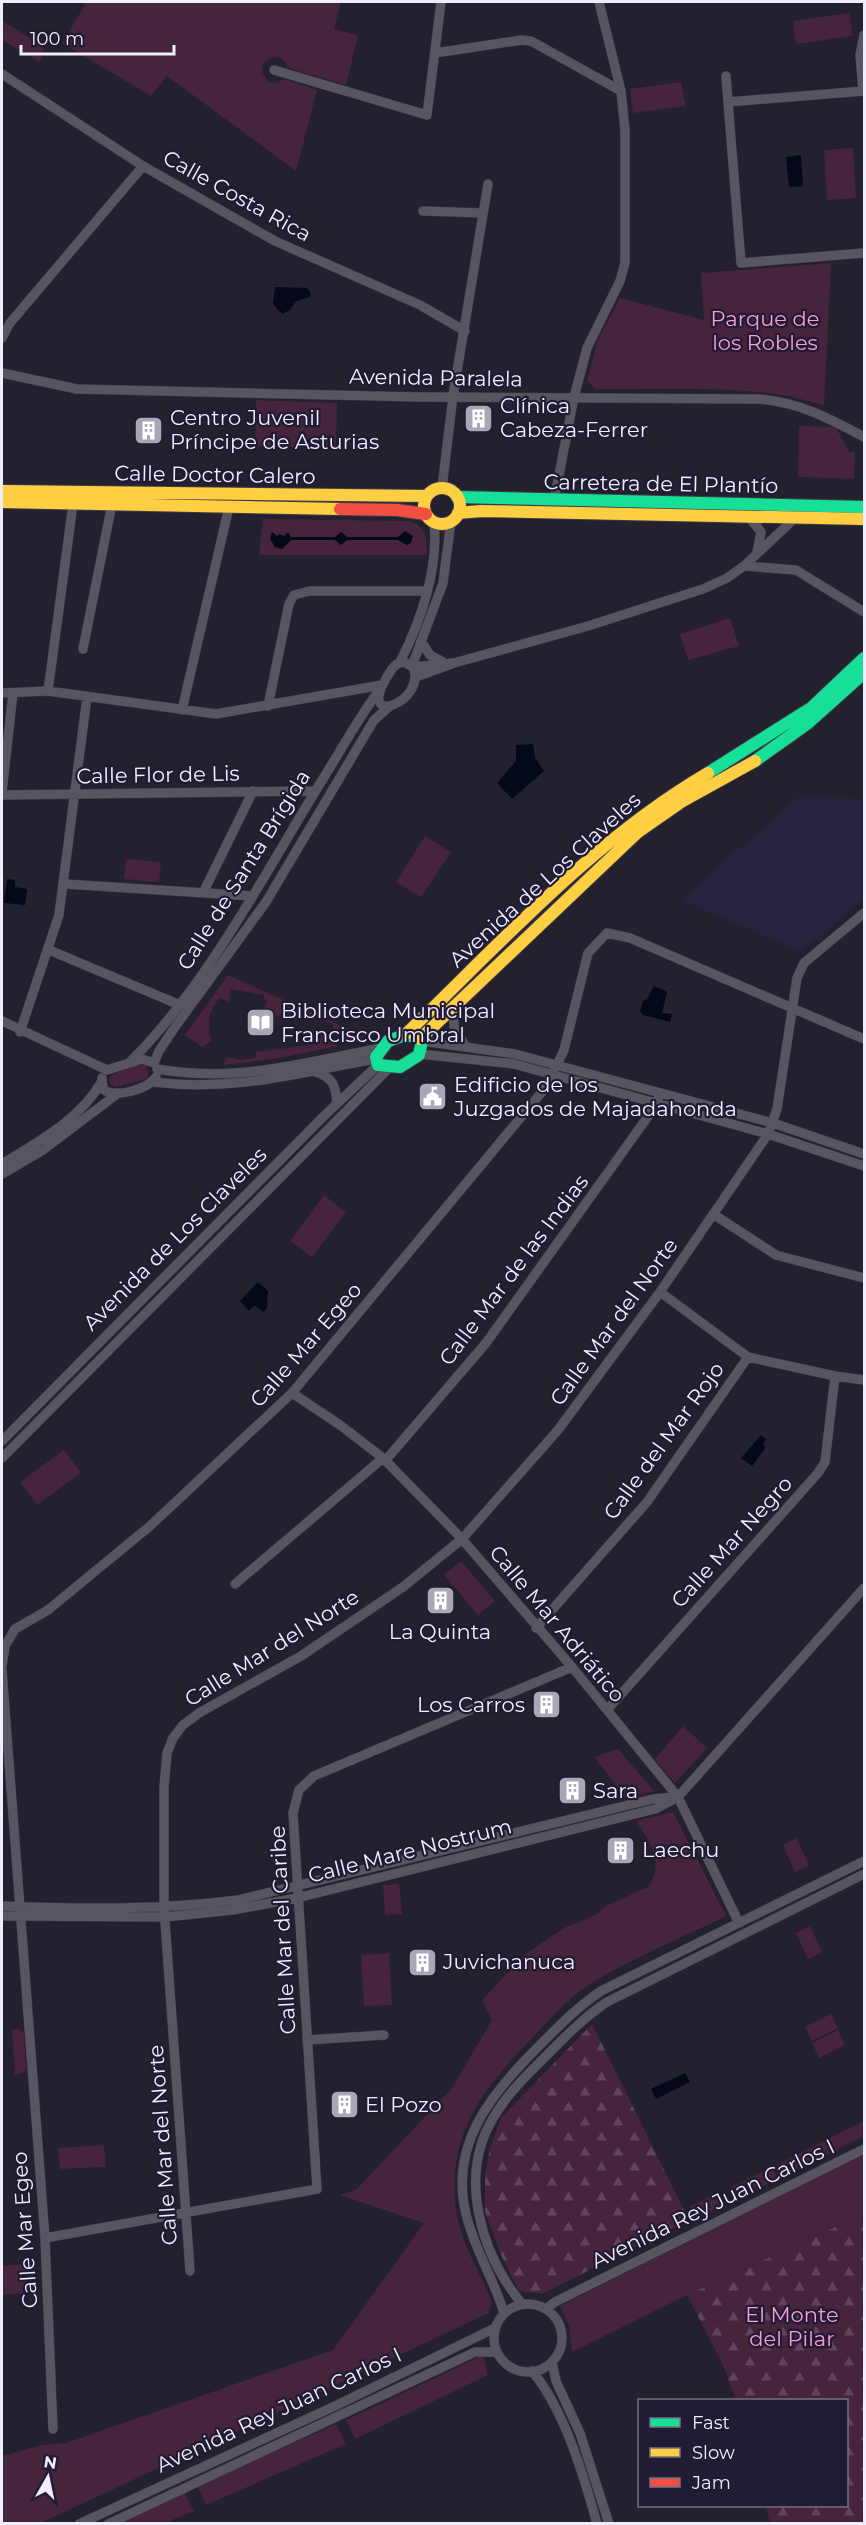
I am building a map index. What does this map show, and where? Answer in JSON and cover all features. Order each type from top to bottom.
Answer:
[{"type":"street","points":[[274,70],[427,115],[441,2]]},
{"type":"street","points":[[554,501],[574,397],[587,348],[620,281],[624,262],[625,130],[621,91],[599,2]]},
{"type":"street","points":[[728,102],[864,91],[860,55],[864,35]]},
{"type":"street","points":[[435,53],[522,40],[531,41],[621,91]]},
{"type":"street","name":"Calle Costa Rica","points":[[2,74],[143,166],[275,241],[420,305],[465,331]]},
{"type":"street","points":[[726,76],[741,263],[864,253]]},
{"type":"street","points":[[2,338],[10,323],[143,166]]},
{"type":"street","points":[[442,488],[453,396],[488,184]]},
{"type":"street","points":[[423,211],[483,213]]},
{"type":"street","name":"Avenida Paralela","points":[[2,373],[77,389],[778,400],[823,414],[864,437]]},
{"type":"street","points":[[455,517],[440,523],[430,518],[424,505],[427,496],[442,488],[451,490],[458,497],[455,517],[442,583],[413,666],[416,677],[454,663],[678,598],[727,578],[744,566],[796,518]]},
{"type":"street","name":"Calle Doctor Calero","points":[[2,490],[427,496]]},
{"type":"street","name":"Carretera de El Plantío","points":[[458,497],[864,507]]},
{"type":"street","name":"Calle Doctor Calero","points":[[2,502],[397,510],[430,518]]},
{"type":"street","points":[[48,691],[73,504]]},
{"type":"street","points":[[83,649],[112,504]]},
{"type":"street","points":[[182,710],[229,507]]},
{"type":"street","name":"Carretera de El Plantío","points":[[455,517],[480,511],[864,519]]},
{"type":"street","points":[[748,516],[761,532],[756,554]]},
{"type":"street","name":"Calle de Santa Brígida","points":[[131,1061],[180,1005],[253,896],[315,791],[393,667],[400,663],[427,591],[436,542],[430,518]]},
{"type":"street","points":[[744,566],[796,570],[864,612]]},
{"type":"street","points":[[268,706],[289,604],[294,595],[310,591],[427,591]]},
{"type":"street","points":[[421,641],[430,655],[442,662]]},
{"type":"street","name":"Avenida de Los Claveles","points":[[2,1441],[381,1060],[388,1041],[405,1035],[630,824],[673,794],[752,749],[800,716],[853,671],[864,658]]},
{"type":"street","points":[[400,663],[413,666],[442,662],[454,663]]},
{"type":"street","name":"Avenida de Los Claveles","points":[[381,1060],[410,1063],[420,1045],[454,1005],[639,832],[681,802],[759,759],[808,723],[864,673]]},
{"type":"street","name":"Calle de Santa Brígida","points":[[153,1082],[159,1051],[266,902],[374,720],[389,707],[400,703],[416,677]]},
{"type":"street","points":[[2,693],[48,691],[216,714],[380,689],[380,700],[389,707]]},
{"type":"street","points":[[2,794],[14,693]]},
{"type":"street","points":[[20,1032],[49,950],[65,884],[87,697]]},
{"type":"street","points":[[203,893],[253,791]]},
{"type":"street","name":"Calle Flor de Lis","points":[[2,794],[315,791]]},
{"type":"street","points":[[65,884],[253,896]]},
{"type":"street","name":"Calle Mar del Norte","points":[[190,2271],[184,2212],[165,1912],[164,1786],[167,1753],[183,1725],[199,1713],[301,1656],[403,1587],[462,1539],[558,1430],[660,1292],[768,1134],[772,1124],[797,978],[804,963],[864,913]]},
{"type":"street","points":[[556,1070],[588,953],[607,933],[630,938],[864,1039]]},
{"type":"street","points":[[49,950],[180,1005]]},
{"type":"street","points":[[454,1005],[454,1026],[465,1046]]},
{"type":"street","points":[[2,1021],[20,1032],[107,1070],[142,1059],[155,1066],[193,1075],[241,1075],[381,1060]]},
{"type":"street","points":[[405,1035],[420,1045],[556,1070],[661,1093],[772,1124],[864,1154]]},
{"type":"street","points":[[420,1045],[465,1046],[515,1053],[556,1070],[657,1103],[768,1134],[864,1166]]},
{"type":"street","points":[[2,1174],[43,1150],[117,1094],[153,1082],[192,1087],[232,1084],[381,1060]]},
{"type":"street","points":[[2,1458],[381,1060]]},
{"type":"street","points":[[2,1164],[37,1143],[82,1109],[107,1070]]},
{"type":"street","name":"Calle Mar Egeo","points":[[53,2429],[45,2238],[2,1668],[5,1646],[15,1629],[48,1610],[150,1526],[292,1393],[546,1087],[556,1070]]},
{"type":"street","points":[[314,1072],[327,1076],[334,1083],[337,1104]]},
{"type":"street","points":[[102,1081],[108,1093],[117,1094]]},
{"type":"street","name":"Calle Mar de las Indias","points":[[235,1584],[384,1459],[486,1343],[657,1103],[661,1093]]},
{"type":"street","points":[[713,1214],[776,1255],[864,1278]]},
{"type":"street","points":[[660,1292],[748,1357],[864,1380]]},
{"type":"street","name":"Calle del Mar Rojo","points":[[536,1628],[647,1502],[748,1357]]},
{"type":"street","name":"Calle Mar Negro","points":[[607,1710],[818,1473],[825,1462],[835,1376]]},
{"type":"street","name":"Calle Mar Adriático","points":[[292,1393],[340,1425],[384,1459],[462,1539],[536,1628],[572,1667],[678,1797],[739,1923]]},
{"type":"street","name":"Calle Mare Nostrum","points":[[2,1917],[233,1910],[297,1898],[655,1809],[678,1797],[864,1588]]},
{"type":"street","name":"Calle Mar del Caribe","points":[[184,2212],[317,2189],[297,1898],[294,1813],[299,1790],[314,1776],[572,1667]]},
{"type":"street","name":"Calle Mare Nostrum","points":[[2,1906],[165,1912],[297,1887],[653,1799],[678,1797]]},
{"type":"street","points":[[504,2313],[498,2292],[473,2240],[465,2212],[464,2178],[467,2153],[478,2118],[503,2082],[575,2009],[601,1991],[864,1861]]},
{"type":"street","points":[[522,2304],[509,2288],[499,2267],[485,2237],[477,2209],[476,2177],[484,2139],[490,2122],[512,2090],[584,2018],[607,2002],[864,1874]]},
{"type":"street","points":[[307,2040],[384,2035]]},
{"type":"street","name":"Avenida Rey Juan Carlos I","points":[[546,2309],[555,2302],[864,2149]]},
{"type":"street","points":[[45,2238],[184,2212]]},
{"type":"street","points":[[522,2304],[539,2305],[546,2309],[554,2316],[562,2334],[560,2348],[552,2362],[532,2371],[512,2368],[497,2352],[495,2328],[504,2313],[522,2304]]},
{"type":"street","name":"Avenida Rey Juan Carlos I","points":[[79,2523],[335,2406],[495,2328]]},
{"type":"street","name":"Avenida Rey Juan Carlos I","points":[[108,2523],[474,2352],[497,2352]]},
{"type":"street","points":[[552,2362],[556,2381],[580,2433],[609,2523]]},
{"type":"street","points":[[532,2371],[544,2385],[568,2437],[597,2523]]},
{"type":"shaded area","points":[[798,797],[864,799],[864,899],[801,952],[680,900]]},
{"type":"green space","points":[[83,2],[341,2],[334,29],[358,35],[346,85],[288,68],[284,61],[278,58],[272,57],[263,63],[262,72],[269,82],[277,83],[284,79],[317,90],[296,171],[167,76],[151,96],[62,43],[85,5]]},
{"type":"green space","points":[[849,13],[853,36],[796,44],[793,21]]},
{"type":"green space","points":[[2,21],[44,46],[40,62],[2,40]]},
{"type":"green space","points":[[681,82],[686,106],[633,113],[630,89]]},
{"type":"green space","points":[[853,148],[856,198],[827,200],[824,150]]},
{"type":"green space","name":"Parque de los Robles","points":[[831,263],[824,406],[772,394],[743,391],[596,389],[587,381],[598,340],[620,298],[704,320],[701,273]]},
{"type":"green space","points":[[256,400],[337,403],[336,449],[255,446]]},
{"type":"green space","points":[[799,426],[836,427],[849,452],[855,452],[854,479],[798,477]]},
{"type":"green space","points":[[263,519],[410,521],[420,526],[425,534],[427,555],[259,555]]},
{"type":"green space","points":[[730,618],[739,646],[688,660],[680,634]]},
{"type":"green space","points":[[425,836],[451,852],[421,897],[396,882]]},
{"type":"green space","points":[[126,859],[161,862],[159,882],[124,879]]},
{"type":"green space","points":[[228,975],[364,1036],[362,1042],[347,1043],[333,1028],[333,1024],[311,1015],[262,1017],[267,1001],[264,995],[231,989],[229,1002],[220,998],[213,1008],[209,1024],[212,1041],[202,1047],[185,1035]]},
{"type":"green space","points":[[317,1035],[325,1036],[338,1046],[280,1058],[223,1065],[226,1057],[241,1060],[255,1058],[256,1052],[317,1044]]},
{"type":"green space","points":[[139,1064],[146,1066],[149,1074],[146,1079],[116,1087],[111,1085],[109,1079],[113,1074]]},
{"type":"green space","points":[[324,1195],[346,1212],[312,1257],[290,1241]]},
{"type":"green space","points":[[64,1450],[81,1473],[37,1505],[20,1482]]},
{"type":"green space","points":[[461,1561],[495,1601],[478,1615],[444,1575]]},
{"type":"green space","points":[[683,1726],[707,1748],[675,1783],[655,1759]]},
{"type":"green space","points":[[618,1749],[654,1791],[626,1798],[594,1757]]},
{"type":"green space","points":[[673,1812],[726,1916],[624,1965],[576,1994],[500,2073],[473,2112],[457,2156],[456,2209],[466,2245],[492,2302],[489,2313],[41,2523],[2,2523],[2,2456],[42,2445],[66,2443],[333,2350],[424,2223],[340,2195],[357,2189],[452,2088],[492,2020],[482,2000],[524,1955],[564,1928],[596,1915],[606,1906],[648,1887],[655,1869],[654,1853],[636,1821]]},
{"type":"green space","points":[[796,1838],[809,1865],[795,1872],[783,1845]]},
{"type":"green space","points":[[399,1884],[402,1914],[385,1915],[383,1885]]},
{"type":"green space","points":[[810,1926],[822,1952],[808,1959],[796,1933]]},
{"type":"green space","points":[[389,1953],[392,2005],[364,2006],[361,1955]]},
{"type":"green space","points":[[831,2014],[838,2028],[812,2041],[805,2027]]},
{"type":"green space","points":[[592,2024],[689,2220],[542,2294],[519,2291],[501,2255],[485,2212],[485,2175],[490,2148],[501,2118]]},
{"type":"green space","points":[[18,2029],[24,2033],[26,2069],[23,2073],[15,2075],[12,2030]]},
{"type":"green space","points":[[838,2030],[845,2045],[819,2058],[812,2043]]},
{"type":"green space","points":[[864,2121],[864,2136],[782,2177],[776,2165]]},
{"type":"green space","points":[[104,2145],[106,2167],[60,2169],[58,2148]]},
{"type":"green space","points":[[864,2153],[864,2214],[687,2295],[572,2352],[569,2325],[560,2306]]},
{"type":"green space","points":[[772,2167],[778,2179],[736,2199],[731,2187]]},
{"type":"green space","points":[[716,2193],[722,2206],[695,2219],[689,2207]]},
{"type":"green space","name":"El Monte del Pilar","points":[[864,2214],[864,2523],[770,2523],[766,2507],[848,2507],[848,2399],[736,2399],[723,2365],[687,2295]]},
{"type":"green space","points":[[26,2264],[29,2293],[2,2295],[2,2266]]},
{"type":"green space","points":[[483,2355],[488,2375],[355,2439],[346,2420]]},
{"type":"green space","points":[[336,2424],[346,2444],[206,2505],[197,2486]]},
{"type":"green space","points":[[184,2492],[194,2511],[165,2523],[118,2524]]},
{"type":"water","points":[[801,155],[803,186],[789,187],[786,157]]},
{"type":"water","points":[[275,287],[307,288],[311,293],[310,297],[296,301],[290,310],[282,314],[273,304]]},
{"type":"water","points":[[405,531],[413,536],[411,543],[407,545],[398,540],[347,540],[341,545],[335,540],[291,540],[282,549],[275,547],[270,539],[272,532],[277,536],[280,534],[284,536],[288,532],[291,537],[335,537],[341,532],[347,537],[398,537]]},
{"type":"water","points":[[533,744],[535,758],[544,771],[512,799],[497,783],[516,761],[516,745]]},
{"type":"water","points":[[7,879],[15,880],[15,887],[27,889],[25,905],[4,903]]},
{"type":"water","points":[[654,986],[667,992],[662,1013],[672,1014],[670,1022],[643,1015],[640,1011],[643,1001],[647,999]]},
{"type":"water","points":[[258,1282],[268,1291],[267,1308],[263,1312],[254,1305],[249,1311],[240,1301]]},
{"type":"water","points":[[761,1435],[766,1439],[763,1445],[766,1447],[752,1466],[741,1458]]},
{"type":"water","points":[[685,2073],[690,2082],[656,2099],[651,2089]]},
{"type":"traffic: fast","points":[[457,497],[864,507]]},
{"type":"traffic: fast","points":[[708,773],[811,708],[864,658]]},
{"type":"traffic: fast","points":[[755,761],[808,723],[864,673]]},
{"type":"traffic: fast","points":[[405,1035],[417,1037],[422,1041],[419,1055],[400,1067],[378,1065],[376,1057],[388,1041],[405,1035]]},
{"type":"traffic: slow","points":[[442,488],[454,494],[460,506],[454,518],[442,524],[430,518],[424,506],[430,494],[442,488]]},
{"type":"traffic: slow","points":[[2,491],[427,496]]},
{"type":"traffic: slow","points":[[2,502],[340,509]]},
{"type":"traffic: slow","points":[[458,513],[481,511],[864,519]]},
{"type":"traffic: slow","points":[[420,1039],[638,832],[681,802],[755,761]]},
{"type":"traffic: slow","points":[[405,1035],[512,930],[586,862],[666,800],[708,773]]},
{"type":"traffic: jam","points":[[340,509],[397,510],[426,514]]},
{"type":"place","name":"Clínica Cabeza-Ferrer","points":[[479,418]]},
{"type":"place","name":"Centro Juvenil Príncipe de Asturias","points":[[149,430]]},
{"type":"place","name":"Biblioteca Municipal Francisco Umbral","points":[[260,1023]]},
{"type":"place","name":"Edificio de los Juzgados de Majadahonda","points":[[433,1097]]},
{"type":"place","name":"La Quinta","points":[[440,1601]]},
{"type":"place","name":"Los Carros","points":[[546,1705]]},
{"type":"place","name":"Sara","points":[[572,1791]]},
{"type":"place","name":"Laechu","points":[[621,1850]]},
{"type":"place","name":"Juvichanuca","points":[[422,1962]]},
{"type":"place","name":"El Pozo","points":[[344,2105]]}]
